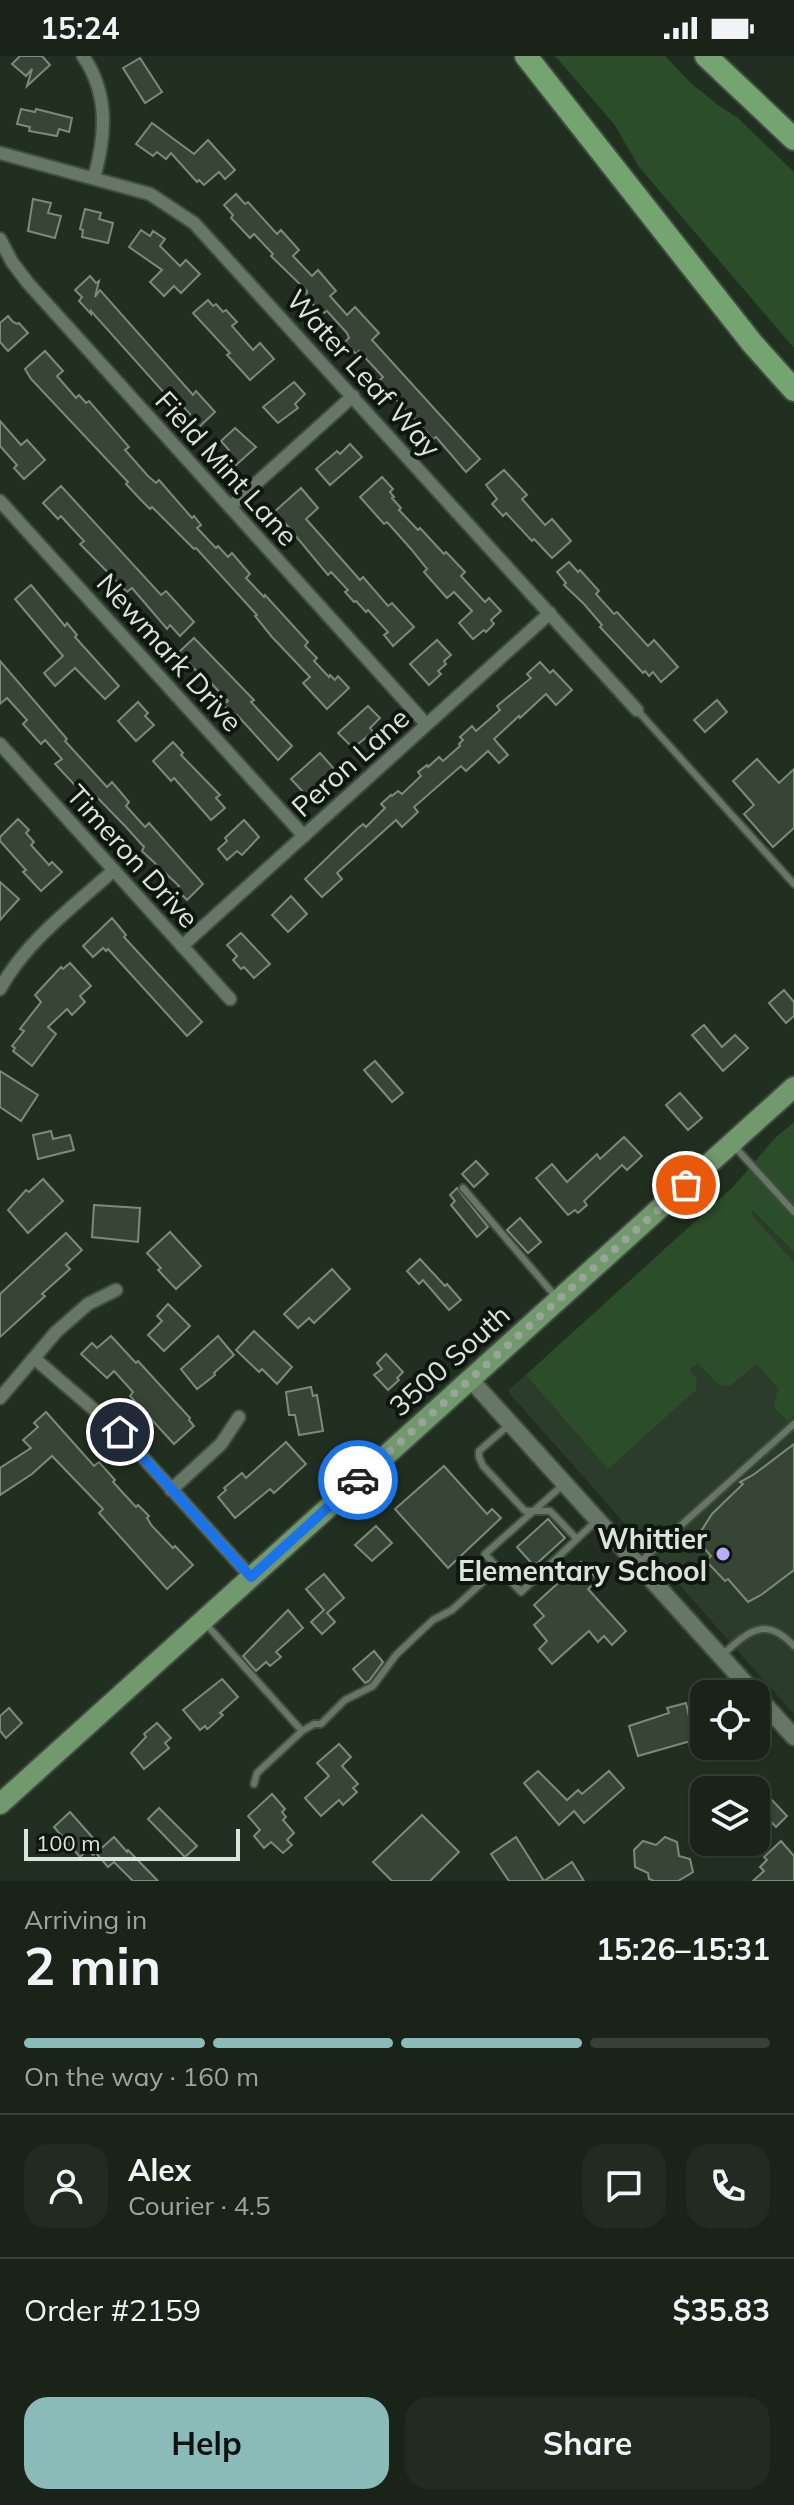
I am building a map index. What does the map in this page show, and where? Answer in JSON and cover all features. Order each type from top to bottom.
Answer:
[{"type":"highway","points":[[526,56],[752,343],[794,390]]},
{"type":"highway","points":[[706,56],[794,139]]},
{"type":"main road","name":"3500 South","points":[[0,1804],[794,1087]]},
{"type":"street","points":[[83,56],[98,85],[103,105],[102,145],[94,178]]},
{"type":"street","name":"Water Leaf Way","points":[[0,153],[150,194],[194,223],[637,710]]},
{"type":"street","name":"Field Mint Lane","points":[[0,239],[19,273],[426,724]]},
{"type":"street","points":[[230,507],[353,396]]},
{"type":"street","name":"Newmark Drive","points":[[1,503],[304,836]]},
{"type":"street","name":"Peron Lane","points":[[182,946],[550,613]]},
{"type":"street","name":"Timeron Drive","points":[[0,744],[230,999]]},
{"type":"street","points":[[0,989],[19,960],[41,936],[114,870]]},
{"type":"street","points":[[0,1398],[48,1341],[83,1308],[116,1290]]},
{"type":"street","points":[[34,1358],[110,1423],[251,1577]]},
{"type":"street","points":[[470,1379],[743,1680]]},
{"type":"street","points":[[171,1490],[216,1450],[239,1417]]},
{"type":"street","points":[[770,1710],[794,1737]]},
{"type":"lane","points":[[637,710],[794,884]]},
{"type":"lane","points":[[732,1143],[794,1212]]},
{"type":"lane","points":[[463,1188],[558,1300]]},
{"type":"lane","points":[[510,1424],[479,1451],[483,1466],[525,1511],[550,1511],[577,1539]]},
{"type":"lane","points":[[638,1565],[794,1424]]},
{"type":"lane","points":[[564,1484],[485,1554],[521,1592],[597,1520]]},
{"type":"lane","points":[[254,1784],[257,1773],[302,1731],[314,1724],[321,1724],[345,1700],[373,1686],[396,1655],[419,1633],[433,1620],[452,1610],[498,1568]]},
{"type":"lane","points":[[203,1621],[302,1731]]},
{"type":"lane","points":[[721,1656],[744,1635],[757,1629],[778,1631],[794,1646]]},
{"type":"shaded area","name":"Whittier Elementary School","points":[[733,1187],[794,1252],[794,1714],[770,1687],[770,1680],[764,1680],[509,1390]]},
{"type":"green space","points":[[555,56],[665,56],[692,84],[738,118],[794,172],[794,348],[639,167],[614,124]]},
{"type":"green space","points":[[794,1122],[794,1252],[751,1208],[753,1217],[794,1262],[794,1416],[788,1421],[774,1408],[778,1388],[756,1364],[730,1386],[719,1385],[698,1363],[689,1370],[697,1379],[696,1390],[608,1469],[526,1375],[733,1187],[774,1139]]},
{"type":"building","points":[[20,56],[42,56],[50,65],[27,86],[32,69],[26,76],[12,64]]},
{"type":"building","points":[[140,58],[162,92],[145,103],[123,68]]},
{"type":"building","points":[[21,109],[35,112],[36,109],[72,118],[69,132],[59,129],[57,136],[29,131],[30,127],[17,124]]},
{"type":"building","points":[[152,123],[194,154],[208,140],[235,170],[225,179],[219,172],[204,185],[199,180],[197,182],[171,153],[166,159],[157,152],[153,156],[136,144]]},
{"type":"building","points":[[236,194],[245,204],[248,202],[277,234],[281,230],[299,250],[293,256],[312,276],[318,270],[336,291],[330,296],[347,315],[355,307],[379,333],[372,340],[480,459],[466,472],[436,437],[433,439],[379,381],[383,377],[359,351],[356,354],[345,342],[349,338],[347,333],[327,311],[324,313],[318,306],[316,308],[306,297],[307,291],[271,256],[273,254],[254,234],[250,238],[231,218],[233,215],[224,205]]},
{"type":"building","points":[[33,199],[51,203],[48,213],[61,216],[55,238],[28,231]]},
{"type":"building","points":[[85,209],[101,213],[99,219],[113,223],[108,243],[82,237],[83,230],[80,229]]},
{"type":"building","points":[[141,230],[150,236],[153,231],[165,239],[160,246],[180,266],[186,260],[200,274],[181,293],[174,286],[164,296],[150,282],[162,270],[129,247]]},
{"type":"building","points":[[90,276],[96,283],[99,281],[95,297],[100,290],[193,395],[196,391],[215,412],[197,429],[186,417],[190,414],[170,392],[166,395],[79,301],[82,297],[75,290]]},
{"type":"building","points":[[208,300],[223,312],[226,310],[237,322],[232,326],[253,350],[260,343],[274,359],[250,380],[193,313]]},
{"type":"building","points":[[8,316],[28,333],[8,351],[0,342],[0,323]]},
{"type":"building","points":[[45,351],[63,371],[57,376],[76,398],[79,395],[86,403],[89,401],[129,447],[125,450],[148,476],[156,483],[159,480],[192,518],[194,516],[201,525],[197,528],[216,548],[218,546],[228,557],[232,553],[250,574],[246,578],[308,642],[305,646],[317,658],[314,661],[329,677],[335,680],[338,676],[349,688],[327,709],[303,683],[310,677],[272,637],[257,615],[196,548],[141,500],[126,484],[128,482],[31,379],[25,369]]},
{"type":"building","points":[[294,382],[305,394],[295,404],[298,408],[278,423],[263,407]]},
{"type":"building","points":[[0,421],[21,445],[27,440],[45,460],[24,479],[14,468],[17,465],[0,446]]},
{"type":"building","points":[[235,428],[256,447],[236,465],[225,453],[229,450],[221,441]]},
{"type":"building","points":[[350,444],[362,457],[330,485],[316,469]]},
{"type":"building","points":[[504,470],[527,495],[522,499],[545,525],[552,519],[571,541],[552,558],[506,513],[503,516],[492,504],[497,499],[486,485]]},
{"type":"building","points":[[382,477],[393,489],[390,492],[401,508],[399,510],[465,572],[461,576],[485,602],[489,598],[501,611],[491,620],[494,624],[486,632],[484,630],[473,639],[459,623],[472,611],[454,592],[447,598],[424,572],[427,569],[411,549],[360,497]]},
{"type":"building","points":[[61,486],[161,595],[166,591],[194,622],[180,636],[170,625],[167,629],[132,588],[127,592],[80,544],[84,541],[61,516],[58,519],[43,503]]},
{"type":"building","points":[[301,488],[318,508],[306,519],[360,580],[363,577],[388,606],[392,603],[414,627],[393,646],[384,635],[388,632],[368,610],[366,612],[354,602],[345,592],[348,590],[331,572],[328,575],[273,513]]},
{"type":"building","points":[[569,562],[599,591],[596,594],[614,614],[617,612],[648,646],[654,640],[678,667],[661,682],[653,672],[649,676],[645,671],[643,673],[564,585],[566,583],[557,572]]},
{"type":"building","points":[[31,585],[119,686],[105,699],[75,668],[55,686],[44,673],[63,656],[15,599]]},
{"type":"building","points":[[194,638],[254,700],[251,702],[292,746],[278,760],[237,715],[235,717],[223,705],[228,701],[179,652]]},
{"type":"building","points":[[437,640],[451,655],[438,671],[441,674],[429,685],[410,664]]},
{"type":"building","points":[[0,661],[67,739],[65,741],[107,787],[112,782],[129,802],[126,806],[145,827],[149,823],[203,884],[187,900],[176,889],[179,886],[142,851],[144,847],[125,826],[89,789],[83,794],[55,764],[62,759],[45,740],[41,744],[23,724],[27,720],[7,698],[0,704]]},
{"type":"building","points":[[540,662],[550,673],[553,670],[572,690],[556,705],[546,694],[519,716],[494,739],[508,755],[499,763],[488,751],[466,771],[461,766],[414,807],[418,812],[402,827],[396,820],[337,873],[342,879],[322,897],[305,879],[357,829],[363,824],[366,827],[385,808],[381,804],[391,795],[398,791],[402,794],[421,776],[418,772],[439,757],[443,761],[460,746],[463,740],[460,737],[472,726],[476,731],[500,710],[497,706],[531,678],[527,674]]},
{"type":"building","points":[[717,700],[727,712],[705,732],[694,720]]},
{"type":"building","points":[[138,702],[154,725],[136,741],[118,721]]},
{"type":"building","points":[[368,706],[380,718],[370,728],[373,732],[353,748],[338,733]]},
{"type":"building","points":[[173,742],[183,753],[181,755],[220,795],[216,798],[225,808],[211,820],[174,778],[171,781],[153,761]]},
{"type":"building","points":[[320,753],[335,770],[305,794],[291,779]]},
{"type":"building","points":[[757,759],[779,783],[794,769],[794,828],[773,847],[744,814],[754,805],[733,781]]},
{"type":"building","points":[[18,819],[29,830],[26,833],[34,842],[31,845],[49,865],[52,862],[62,872],[41,891],[0,841],[0,837]]},
{"type":"building","points":[[244,820],[259,837],[242,855],[237,851],[227,860],[218,849]]},
{"type":"building","points":[[0,882],[19,899],[0,920]]},
{"type":"building","points":[[291,896],[307,914],[288,932],[272,915]]},
{"type":"building","points":[[112,918],[126,935],[124,937],[202,1022],[187,1036],[108,949],[103,948],[93,957],[83,946]]},
{"type":"building","points":[[241,933],[270,964],[254,978],[233,960],[237,956],[227,945]]},
{"type":"building","points":[[70,963],[91,986],[80,996],[85,1002],[72,1015],[67,1009],[48,1027],[56,1034],[32,1066],[13,1051],[15,1048],[12,1046],[24,1031],[20,1029],[41,1002],[35,995],[61,967],[63,969]]},
{"type":"building","points":[[784,990],[794,1002],[794,1016],[786,1023],[769,1003]]},
{"type":"building","points":[[704,1025],[722,1047],[735,1035],[748,1048],[723,1071],[692,1035]]},
{"type":"building","points":[[375,1061],[403,1093],[392,1102],[364,1070]]},
{"type":"building","points":[[0,1071],[38,1095],[21,1121],[0,1107]]},
{"type":"building","points":[[680,1093],[702,1118],[688,1130],[666,1105]]},
{"type":"building","points":[[51,1131],[53,1139],[70,1135],[74,1150],[38,1159],[33,1135]]},
{"type":"building","points":[[624,1137],[642,1156],[627,1170],[622,1165],[584,1201],[587,1205],[578,1213],[575,1210],[568,1215],[536,1178],[552,1164],[567,1182],[597,1154],[600,1159]]},
{"type":"building","points":[[476,1161],[488,1174],[474,1187],[462,1174]]},
{"type":"building","points":[[43,1179],[63,1201],[28,1233],[8,1210],[26,1190],[29,1192]]},
{"type":"building","points":[[457,1188],[488,1227],[477,1237],[451,1205],[455,1201],[450,1195]]},
{"type":"building","points":[[94,1205],[140,1208],[138,1242],[92,1237]]},
{"type":"building","points":[[520,1218],[541,1242],[528,1253],[507,1230]]},
{"type":"building","points":[[170,1232],[201,1266],[176,1289],[147,1253]]},
{"type":"building","points":[[66,1233],[82,1250],[66,1265],[70,1269],[0,1337],[0,1294]]},
{"type":"building","points":[[420,1259],[461,1300],[449,1310],[423,1280],[419,1284],[407,1271]]},
{"type":"building","points":[[332,1269],[350,1289],[314,1323],[309,1318],[298,1328],[284,1314]]},
{"type":"building","points":[[168,1304],[190,1326],[164,1351],[148,1335],[162,1321],[157,1316]]},
{"type":"building","points":[[254,1331],[292,1367],[277,1384],[236,1350]]},
{"type":"building","points":[[111,1336],[190,1418],[194,1426],[174,1444],[130,1396],[133,1392],[114,1371],[107,1378],[81,1354],[92,1343],[97,1348]]},
{"type":"building","points":[[218,1336],[234,1355],[197,1389],[181,1369]]},
{"type":"building","points":[[386,1354],[403,1372],[388,1390],[374,1375],[382,1369],[377,1363]]},
{"type":"building","points":[[311,1387],[313,1396],[317,1395],[323,1431],[299,1435],[295,1415],[289,1415],[286,1392]]},
{"type":"building","points":[[46,1412],[94,1466],[99,1462],[136,1507],[138,1505],[149,1516],[147,1518],[152,1526],[193,1565],[167,1589],[99,1513],[103,1509],[52,1456],[32,1474],[0,1495],[0,1468],[31,1448],[23,1440],[38,1427],[34,1423]]},
{"type":"building","points":[[286,1442],[306,1464],[274,1493],[270,1489],[235,1518],[218,1497],[226,1490],[224,1488],[242,1473],[246,1478]]},
{"type":"building","points":[[794,1444],[794,1570],[748,1602],[728,1579],[725,1581],[706,1561],[711,1556],[696,1539],[712,1514],[743,1484],[740,1482]]},
{"type":"building","points":[[444,1466],[487,1514],[492,1509],[501,1518],[448,1568],[395,1509]]},
{"type":"building","points":[[548,1519],[565,1538],[534,1566],[517,1547]]},
{"type":"building","points":[[376,1526],[392,1543],[372,1561],[355,1545]]},
{"type":"building","points":[[581,1562],[598,1580],[588,1589],[626,1631],[612,1645],[604,1636],[598,1642],[589,1631],[552,1664],[539,1649],[547,1641],[534,1625],[544,1616],[534,1605]]},
{"type":"building","points":[[324,1574],[344,1598],[327,1613],[335,1622],[322,1634],[311,1622],[324,1610],[306,1589]]},
{"type":"building","points":[[288,1610],[303,1628],[276,1652],[281,1657],[270,1666],[266,1662],[256,1671],[243,1656]]},
{"type":"building","points":[[374,1651],[383,1662],[365,1683],[353,1669]]},
{"type":"building","points":[[222,1679],[238,1697],[210,1727],[200,1730],[183,1710]]},
{"type":"building","points":[[686,1703],[690,1741],[638,1756],[629,1726],[669,1713],[667,1708]]},
{"type":"building","points":[[9,1708],[22,1723],[6,1738],[0,1731],[0,1716]]},
{"type":"building","points":[[157,1723],[171,1738],[165,1743],[169,1748],[144,1769],[131,1753],[146,1737],[144,1734]]},
{"type":"building","points":[[339,1744],[351,1757],[342,1766],[358,1784],[353,1788],[357,1792],[343,1805],[339,1800],[321,1816],[305,1798],[329,1776],[317,1763]]},
{"type":"building","points":[[538,1771],[567,1800],[578,1790],[582,1794],[609,1771],[624,1788],[584,1823],[574,1811],[559,1825],[524,1783]]},
{"type":"building","points":[[272,1794],[285,1809],[282,1812],[286,1817],[283,1820],[294,1833],[287,1840],[292,1845],[283,1853],[271,1842],[264,1848],[254,1836],[260,1830],[248,1816]]},
{"type":"building","points":[[770,1798],[787,1816],[776,1827],[770,1820]]},
{"type":"building","points":[[159,1808],[197,1846],[185,1857],[148,1819]]},
{"type":"building","points":[[70,1812],[101,1847],[93,1855],[88,1849],[80,1857],[54,1827]]},
{"type":"building","points":[[422,1815],[459,1852],[430,1881],[392,1881],[373,1862]]},
{"type":"building","points":[[114,1837],[158,1881],[133,1881],[114,1862],[108,1867],[96,1853]]},
{"type":"building","points":[[516,1837],[544,1881],[509,1881],[491,1854]]},
{"type":"building","points":[[665,1837],[677,1842],[679,1856],[690,1859],[693,1872],[678,1881],[654,1881],[649,1879],[648,1873],[635,1867],[634,1850],[643,1841],[656,1845]]},
{"type":"building","points":[[781,1841],[794,1856],[794,1881],[753,1881],[764,1871],[760,1867],[767,1860],[764,1857],[770,1856],[770,1851]]},
{"type":"building","points":[[572,1862],[584,1881],[544,1881]]},
{"type":"way so far","points":[[358,1480],[686,1185]]},
{"type":"place","name":"Whittier Elementary School","points":[[723,1554]]},
{"type":"route","points":[[120,1432],[251,1577],[358,1480]]}]
